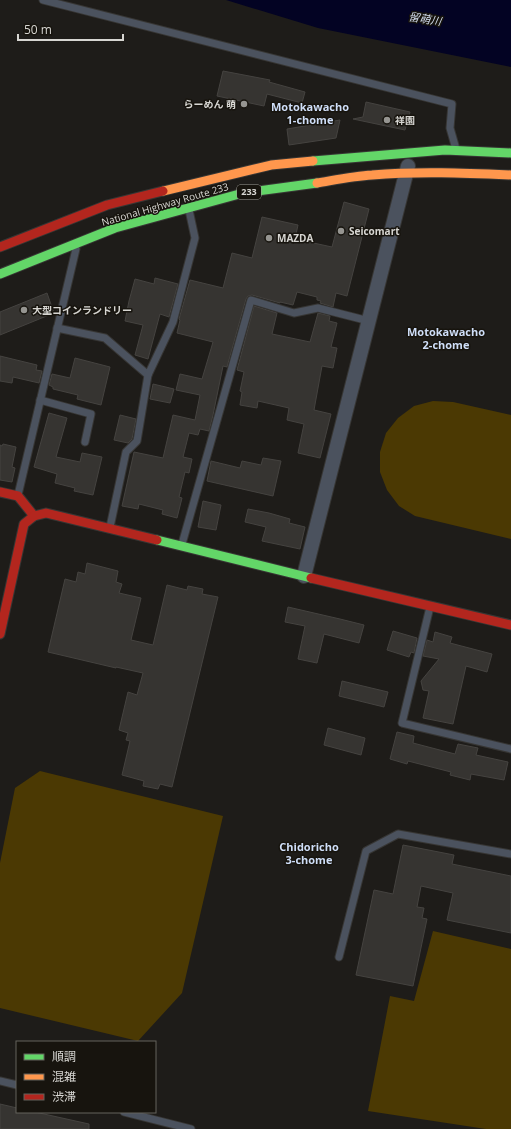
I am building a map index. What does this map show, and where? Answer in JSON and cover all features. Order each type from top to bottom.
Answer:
[{"type":"main road","name":"National Highway Route 233","points":[[0,247],[108,205],[271,165],[445,150],[511,153]]},
{"type":"main road","name":"National Highway Route 233","points":[[0,274],[115,228],[243,193],[371,175],[446,172],[511,174]]},
{"type":"main road","points":[[0,492],[18,496],[34,516]]},
{"type":"main road","points":[[0,634],[24,524],[34,516],[46,513],[511,625]]},
{"type":"street","points":[[304,576],[407,173],[410,153]]},
{"type":"lane","points":[[44,0],[452,104],[450,128],[457,151]]},
{"type":"lane","points":[[110,529],[126,452],[137,441],[148,375],[173,322],[195,238],[189,208]]},
{"type":"lane","points":[[18,496],[77,243]]},
{"type":"lane","points":[[182,546],[251,300],[294,313],[318,308],[369,321]]},
{"type":"lane","points":[[57,328],[105,338],[148,375]]},
{"type":"lane","points":[[40,400],[91,414],[85,442]]},
{"type":"lane","points":[[430,606],[402,723],[511,749]]},
{"type":"lane","points":[[339,957],[366,852],[398,834],[511,854]]},
{"type":"lane","points":[[0,1081],[16,1085]]},
{"type":"lane","points":[[128,1113],[191,1129]]},
{"type":"shaded area","points":[[433,401],[453,402],[511,415],[511,539],[415,516],[399,506],[387,490],[380,472],[380,452],[386,433],[398,418],[414,406]]},
{"type":"shaded area","points":[[40,771],[223,816],[182,993],[138,1041],[0,1008],[0,863],[15,788]]},
{"type":"shaded area","points":[[433,931],[511,949],[511,1129],[486,1129],[368,1111],[390,996],[414,1001]]},
{"type":"water","name":"留萌川","points":[[226,0],[511,0],[511,67],[318,28]]},
{"type":"building","points":[[223,71],[270,80],[269,82],[305,92],[302,103],[267,94],[264,106],[217,96]]},
{"type":"building","points":[[366,102],[410,112],[405,130],[353,119],[363,117]]},
{"type":"building","points":[[340,120],[336,138],[289,145],[287,129]]},
{"type":"building","points":[[344,202],[369,209],[347,296],[336,293],[333,307],[320,303],[321,301],[317,300],[317,297],[297,292],[293,305],[252,295],[248,296],[227,367],[223,366],[209,431],[200,429],[198,435],[189,433],[183,457],[192,459],[189,473],[185,472],[179,497],[182,498],[177,518],[162,514],[163,510],[139,504],[138,509],[122,506],[134,452],[163,458],[173,415],[195,420],[200,395],[176,390],[180,374],[202,379],[213,342],[177,333],[179,319],[190,280],[223,288],[232,253],[252,258],[262,217],[298,225],[295,239],[332,247]]},
{"type":"building","points":[[155,278],[178,284],[169,317],[160,314],[148,359],[135,355],[143,325],[125,321],[135,279],[154,284]]},
{"type":"building","points":[[47,293],[54,313],[0,335],[0,312]]},
{"type":"building","points":[[254,306],[277,313],[272,334],[310,342],[318,313],[330,316],[329,321],[337,323],[331,347],[337,348],[333,368],[322,366],[314,410],[331,414],[320,458],[298,453],[304,424],[287,420],[289,408],[258,401],[257,408],[240,405],[242,392],[240,391],[244,372],[237,370]]},
{"type":"building","points":[[0,356],[37,365],[36,370],[42,371],[39,383],[13,377],[12,383],[0,381]]},
{"type":"building","points":[[75,358],[110,367],[101,405],[77,399],[78,395],[53,389],[53,387],[49,385],[52,374],[70,378]]},
{"type":"building","points":[[153,384],[174,389],[170,403],[150,399]]},
{"type":"building","points":[[49,413],[67,418],[56,457],[80,462],[82,453],[102,457],[93,495],[74,491],[75,488],[55,483],[57,474],[34,467]]},
{"type":"building","points":[[120,415],[136,419],[132,439],[128,443],[114,440]]},
{"type":"building","points":[[3,444],[16,447],[12,467],[15,468],[12,482],[0,480],[0,445],[2,446]]},
{"type":"building","points":[[263,458],[281,461],[273,496],[207,481],[211,461],[240,468],[242,461],[261,465]]},
{"type":"building","points":[[203,501],[221,505],[216,530],[198,527]]},
{"type":"building","points":[[248,509],[290,519],[289,523],[305,527],[300,549],[262,541],[266,527],[245,522]]},
{"type":"building","points":[[87,563],[118,571],[116,582],[122,584],[119,593],[141,598],[131,640],[153,645],[167,585],[187,590],[188,586],[203,589],[202,594],[218,597],[172,787],[160,784],[158,789],[143,786],[144,781],[122,775],[130,741],[126,740],[128,733],[119,730],[128,692],[137,695],[143,673],[48,652],[65,579],[76,582],[78,572],[85,574]]},
{"type":"building","points":[[288,607],[364,625],[359,643],[324,634],[317,663],[298,659],[305,626],[285,622]]},
{"type":"building","points":[[393,631],[417,638],[414,653],[411,652],[409,657],[387,650]]},
{"type":"building","points":[[435,632],[452,637],[450,643],[492,654],[487,672],[466,666],[453,724],[423,718],[429,691],[423,690],[421,681],[439,659],[423,656],[427,640],[433,642]]},
{"type":"building","points":[[342,681],[388,692],[384,707],[339,696]]},
{"type":"building","points":[[328,728],[365,738],[361,755],[324,745]]},
{"type":"building","points":[[397,732],[414,736],[413,743],[455,754],[458,744],[478,748],[476,755],[508,762],[504,780],[471,774],[470,780],[450,775],[451,772],[408,761],[407,764],[390,759]]},
{"type":"building","points":[[403,845],[454,855],[452,864],[511,876],[511,933],[447,920],[453,893],[421,886],[417,907],[424,908],[422,918],[427,919],[413,986],[356,975],[374,890],[393,894]]},
{"type":"building","points":[[0,1104],[16,1108],[16,1113],[40,1113],[89,1124],[89,1129],[0,1129]]},
{"type":"traffic: fast","points":[[313,161],[445,150],[511,153]]},
{"type":"traffic: fast","points":[[0,274],[115,228],[243,193],[317,183]]},
{"type":"traffic: fast","points":[[157,540],[311,578]]},
{"type":"traffic: slow","points":[[163,191],[271,165],[313,161]]},
{"type":"traffic: slow","points":[[317,183],[358,176],[407,173],[511,175]]},
{"type":"traffic: jam","points":[[0,247],[107,205],[163,191]]},
{"type":"traffic: jam","points":[[0,492],[18,496],[34,516]]},
{"type":"traffic: jam","points":[[0,634],[24,524],[34,516],[46,513],[157,540]]},
{"type":"traffic: jam","points":[[311,578],[511,625]]},
{"type":"place","name":"らーめん 萌","points":[[244,104]]},
{"type":"place","name":"祥園","points":[[387,120]]},
{"type":"place","name":"Seicomart","points":[[341,231]]},
{"type":"place","name":"MAZDA","points":[[269,238]]},
{"type":"place","name":"大型コインランドリー","points":[[24,310]]},
{"type":"district","name":"Motokawacho 1-chome","points":[[310,113]]},
{"type":"district","name":"Motokawacho 2-chome","points":[[446,338]]},
{"type":"district","name":"Chidoricho 3-chome","points":[[309,853]]}]
